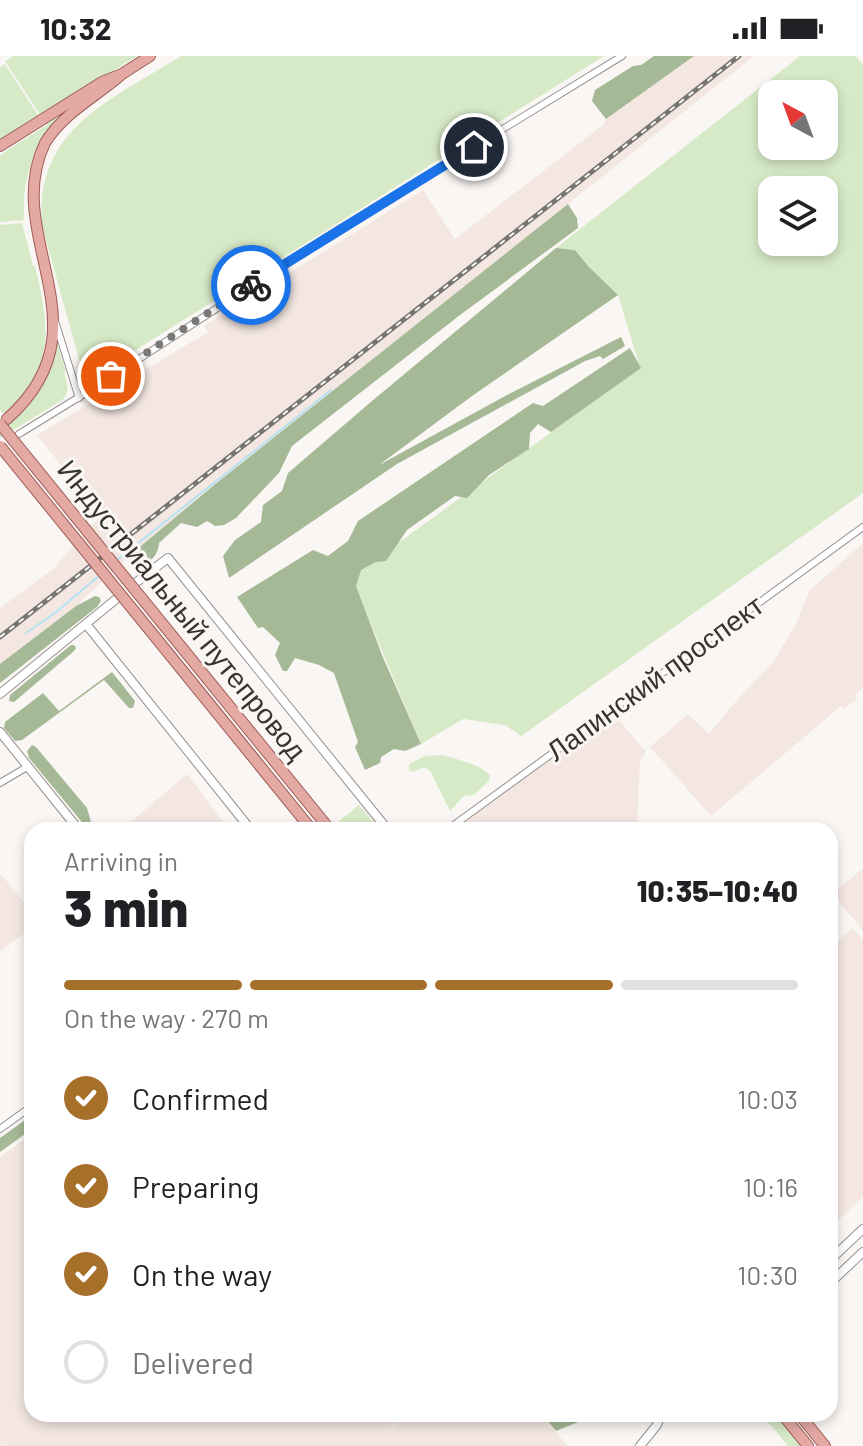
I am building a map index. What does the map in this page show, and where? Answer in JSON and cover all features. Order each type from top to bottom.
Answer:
[{"type":"main road","points":[[4,422],[37,384],[46,361],[50,333],[47,296],[30,228],[27,204],[30,177],[44,144],[60,123],[150,56]]},
{"type":"main road","points":[[0,146],[102,82],[122,74]]},
{"type":"main road","name":"Индустриальный путепровод","points":[[4,422],[323,822]]},
{"type":"main road","name":"Индустриальный путепровод","points":[[0,446],[306,822]]},
{"type":"main road","points":[[788,1422],[808,1446]]},
{"type":"main road","points":[[806,1422],[825,1446]]},
{"type":"street","points":[[19,434],[313,246],[622,56]]},
{"type":"street","points":[[47,296],[79,398]]},
{"type":"street","name":"Лапинский проспект","points":[[458,822],[863,527]]},
{"type":"street","points":[[138,581],[168,558],[382,822]]},
{"type":"street","points":[[0,694],[115,600]]},
{"type":"street","points":[[86,624],[245,822]]},
{"type":"street","points":[[2,735],[72,822]]},
{"type":"street","points":[[0,783],[27,767]]},
{"type":"street","points":[[0,1129],[24,1112]]},
{"type":"street","points":[[838,1252],[863,1229]]},
{"type":"street","points":[[838,1275],[863,1252]]},
{"type":"street","points":[[640,1446],[658,1422]]},
{"type":"shaded area","points":[[694,56],[754,56],[219,481],[136,550],[76,606],[0,664],[0,608],[53,569],[101,515],[37,435],[208,332],[204,326],[423,190],[455,239],[603,125],[606,119]]},
{"type":"shaded area","points":[[863,543],[863,688],[856,694],[857,699],[844,709],[841,706],[711,816],[650,747],[688,714],[709,734],[774,661],[797,622],[809,591]]},
{"type":"shaded area","points":[[613,713],[646,752],[640,760],[637,822],[464,822]]},
{"type":"shaded area","points":[[187,774],[223,822],[130,822]]},
{"type":"shaded area","points":[[863,868],[863,931],[838,900],[838,890]]},
{"type":"shaded area","points":[[2,875],[24,903],[24,934],[0,951]]},
{"type":"shaded area","points":[[853,928],[863,940],[863,1197],[838,1220],[838,940]]},
{"type":"shaded area","points":[[24,1140],[24,1422],[397,1422],[378,1439],[399,1422],[548,1422],[567,1446],[2,1446],[0,1157]]},
{"type":"green space","points":[[13,56],[137,56],[41,116],[5,61]]},
{"type":"green space","points":[[181,56],[604,56],[99,373],[86,370],[80,363],[42,226],[43,193],[50,165],[64,141],[82,121],[129,87]]},
{"type":"green space","points":[[654,56],[694,56],[606,119],[592,101],[595,90]]},
{"type":"green space","points":[[800,56],[856,56],[863,65],[863,493],[521,736],[505,725],[463,719],[421,744],[351,577],[640,368],[618,295],[575,250],[556,248],[758,89],[758,160],[838,160],[838,80],[770,80]]},
{"type":"green space","points":[[5,64],[39,117],[0,143],[0,67]]},
{"type":"green space","points":[[64,111],[32,162],[25,189],[24,220],[0,222],[0,155]]},
{"type":"green space","points":[[568,204],[577,218],[578,228],[292,446],[279,473],[236,518],[215,526],[207,521],[197,527],[181,523],[159,543],[153,558],[145,564],[129,563],[129,557],[136,550],[219,481]]},
{"type":"green space","points":[[22,223],[41,295],[45,339],[33,382],[5,416],[0,410],[0,225]]},
{"type":"green space","points":[[556,248],[575,250],[618,295],[379,465],[621,337],[625,346],[603,359],[600,356],[585,361],[397,464],[229,578],[223,556],[235,540],[261,522],[263,505],[282,491],[288,473]]},
{"type":"green space","points":[[56,340],[66,372],[66,395],[0,438],[0,430],[21,412],[37,392]]},
{"type":"green space","points":[[630,348],[641,368],[551,432],[538,424],[530,433],[529,449],[489,475],[467,498],[455,496],[407,530],[386,561],[376,562],[361,570],[356,586],[421,744],[405,751],[394,749],[381,757],[380,763],[365,770],[355,747],[358,742],[334,673],[295,658],[287,671],[283,671],[275,655],[280,643],[263,627],[258,628],[237,597],[313,550],[328,556],[348,541],[358,521],[533,403],[543,406]]},
{"type":"green space","points":[[95,596],[101,601],[97,607],[0,683],[0,664],[76,606]]},
{"type":"green space","points":[[71,645],[76,648],[74,651],[14,702],[9,701],[10,695]]},
{"type":"green space","points":[[112,672],[135,701],[133,708],[129,708],[104,680],[22,740],[15,741],[4,728],[5,722],[43,693],[59,711]]},
{"type":"green space","points":[[32,745],[36,747],[87,808],[91,822],[82,822],[29,758],[27,751]]},
{"type":"green space","points":[[442,755],[474,765],[490,775],[489,781],[474,795],[464,796],[450,811],[430,771],[424,767],[413,772],[409,770],[409,764],[425,756]]},
{"type":"green space","points":[[359,805],[373,822],[338,822]]},
{"type":"green space","points":[[24,1121],[24,1135],[0,1152],[0,1138]]},
{"type":"green space","points":[[549,1422],[578,1422],[556,1431]]},
{"type":"green space","points":[[768,1422],[782,1422],[801,1446],[788,1446]]},
{"type":"waterway","points":[[117,560],[331,390]]},
{"type":"waterway","points":[[26,633],[100,575]]},
{"type":"railway","points":[[0,637],[739,56]]},
{"type":"way so far","points":[[111,376],[251,285]]},
{"type":"route","points":[[251,285],[474,147]]}]
